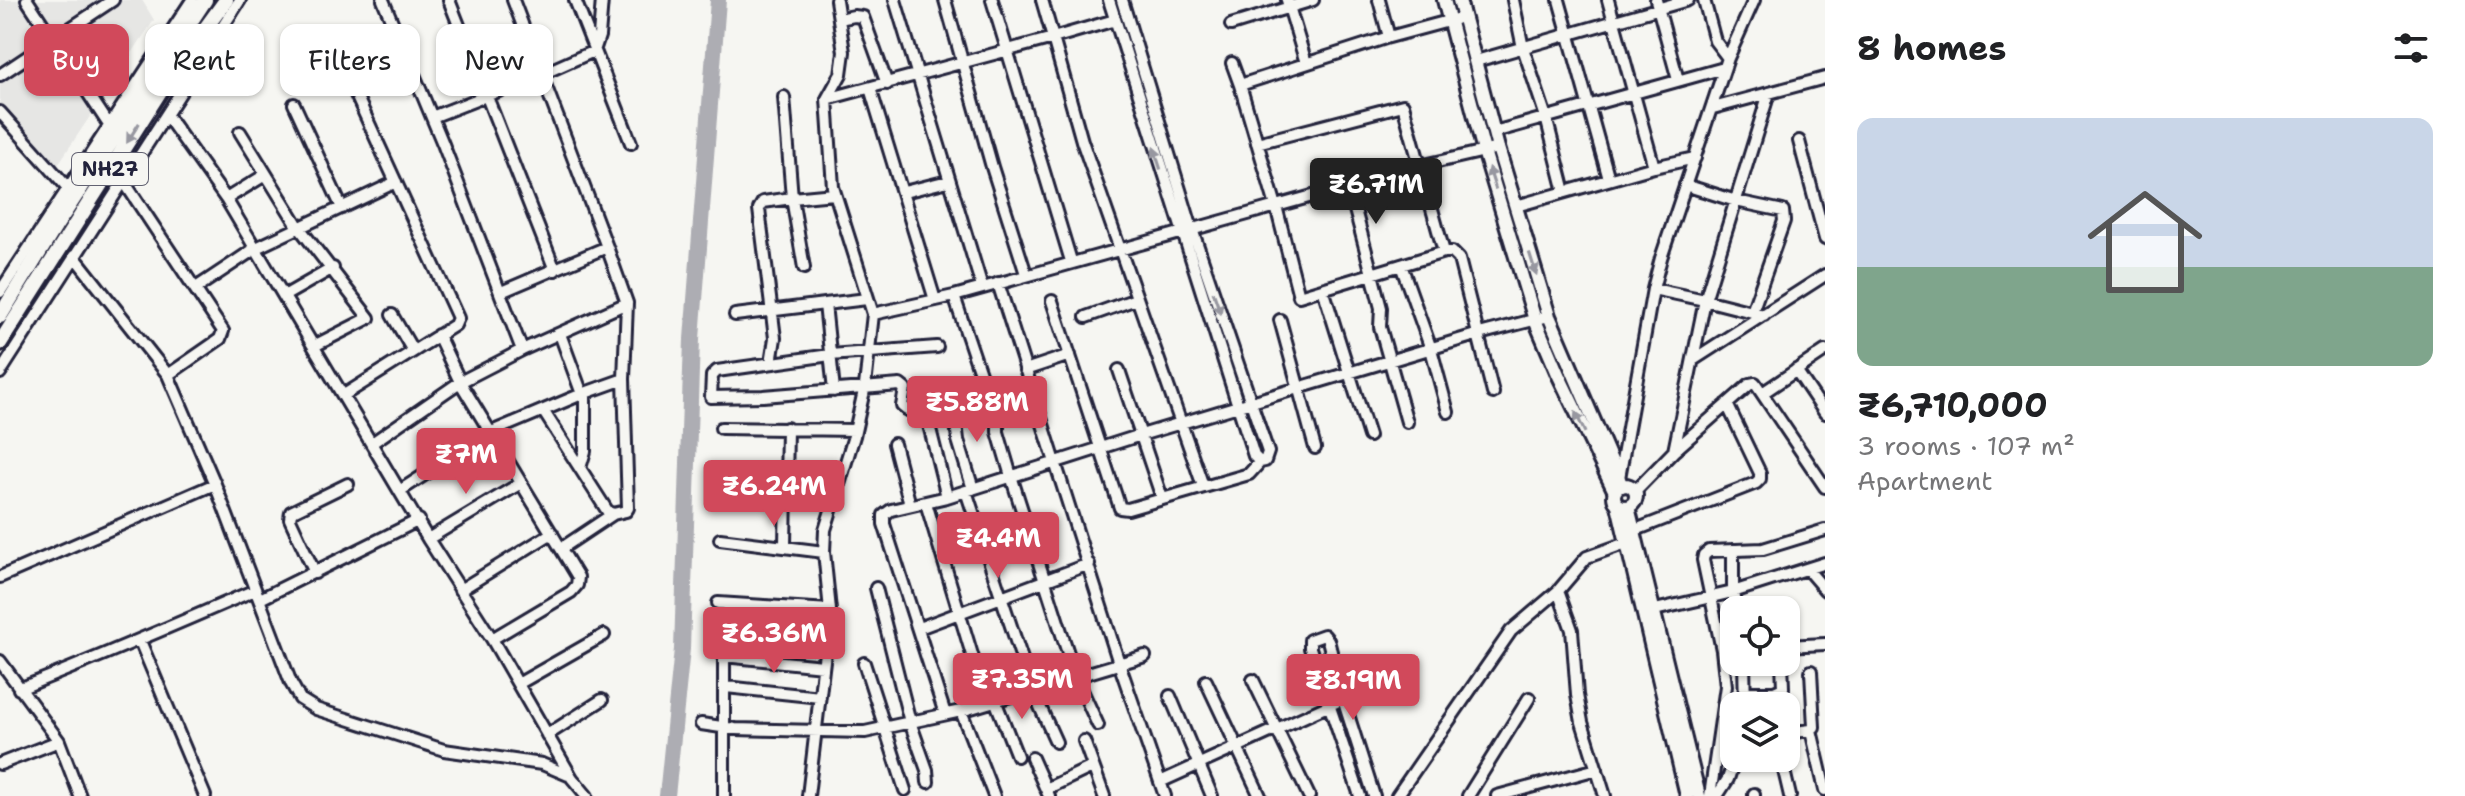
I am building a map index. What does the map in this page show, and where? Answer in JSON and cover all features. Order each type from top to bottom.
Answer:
[{"type":"highway","name":"NH27","points":[[0,316],[205,0]]},
{"type":"highway","name":"NH27","points":[[0,343],[162,88],[226,0]]},
{"type":"main road","points":[[1444,0],[1484,151],[1535,320],[1564,388],[1620,494]]},
{"type":"main road","points":[[1459,0],[1498,148],[1549,316],[1620,494],[1687,796]]},
{"type":"main road","points":[[1620,494],[1630,486],[1635,491]]},
{"type":"main road","points":[[1647,612],[1699,796]]},
{"type":"street","points":[[27,0],[42,24]]},
{"type":"street","points":[[76,24],[113,0]]},
{"type":"street","points":[[0,292],[192,0]]},
{"type":"street","points":[[0,373],[240,0]]},
{"type":"street","points":[[383,0],[522,350]]},
{"type":"street","points":[[449,0],[458,24]]},
{"type":"street","points":[[513,0],[522,24]]},
{"type":"street","points":[[575,0],[631,143]]},
{"type":"street","points":[[553,69],[594,51],[599,36],[602,0]]},
{"type":"street","points":[[808,796],[830,610],[825,530],[865,386],[873,314],[834,194],[827,99],[841,74],[844,52],[836,0]]},
{"type":"street","points":[[895,0],[982,287]]},
{"type":"street","points":[[945,0],[1026,274]]},
{"type":"street","points":[[992,0],[1071,261]]},
{"type":"street","points":[[1042,0],[1082,141],[1203,486]]},
{"type":"street","points":[[1052,301],[1120,508],[1128,509],[1249,474],[1265,461],[1268,452],[1186,230],[1109,0]]},
{"type":"street","points":[[1122,0],[1237,407],[1254,456],[1260,462]]},
{"type":"street","points":[[1231,25],[1288,3],[1313,0]]},
{"type":"street","points":[[1379,0],[1389,37]]},
{"type":"street","points":[[1513,0],[1523,48],[1546,117],[1565,192]]},
{"type":"street","points":[[1559,0],[1609,179]]},
{"type":"street","points":[[1608,0],[1654,167]]},
{"type":"street","points":[[1476,61],[1613,22],[1657,4],[1688,0]]},
{"type":"street","points":[[1704,0],[1715,41],[1726,63]]},
{"type":"street","points":[[1620,494],[1653,289],[1726,63],[1754,0]]},
{"type":"street","points":[[1288,3],[1306,63]]},
{"type":"street","points":[[1657,4],[1678,80]]},
{"type":"street","points":[[839,19],[863,17],[887,84]]},
{"type":"street","points":[[1240,85],[1389,37],[1464,17]]},
{"type":"street","points":[[827,99],[1115,20]]},
{"type":"street","points":[[0,75],[24,59]]},
{"type":"street","points":[[1232,63],[1276,206],[1299,296],[1452,252],[1459,259],[1493,393]]},
{"type":"street","points":[[1494,132],[1678,80],[1726,63]]},
{"type":"street","points":[[1713,108],[1825,78]]},
{"type":"street","points":[[870,88],[935,300]]},
{"type":"street","points":[[1674,451],[1705,300],[1769,93]]},
{"type":"street","points":[[90,96],[109,125]]},
{"type":"street","points":[[344,395],[455,325],[458,318],[356,96]]},
{"type":"street","points":[[432,117],[486,96],[555,270]]},
{"type":"street","points":[[548,96],[627,303],[624,379],[628,508],[622,513],[613,514],[562,548]]},
{"type":"street","points":[[784,97],[792,198],[804,268]]},
{"type":"street","points":[[294,104],[342,208]]},
{"type":"street","points":[[1257,143],[1403,105],[1444,252]]},
{"type":"street","points":[[0,112],[68,188]]},
{"type":"street","points":[[167,116],[226,199],[428,539],[492,639],[572,778],[587,796]]},
{"type":"street","points":[[240,132],[298,226],[369,318],[314,346]]},
{"type":"street","points":[[1799,141],[1825,239]]},
{"type":"street","points":[[873,314],[954,296],[1420,166],[1498,148]]},
{"type":"street","points":[[1516,206],[1695,158]]},
{"type":"street","points":[[226,199],[265,175]]},
{"type":"street","points":[[123,180],[221,327],[223,336],[168,375]]},
{"type":"street","points":[[904,192],[948,181]]},
{"type":"street","points":[[196,288],[256,248],[396,182]]},
{"type":"street","points":[[1685,185],[1736,201],[1779,209],[1784,215],[1752,312]]},
{"type":"street","points":[[1349,187],[1381,308],[1380,327],[1407,422]]},
{"type":"street","points":[[771,363],[775,338],[760,204],[834,194]]},
{"type":"street","points":[[501,292],[607,247]]},
{"type":"street","points":[[74,256],[168,375],[215,484],[295,691],[308,705],[444,750],[542,764],[572,778]]},
{"type":"street","points":[[1401,265],[1431,349],[1448,412]]},
{"type":"street","points":[[284,296],[333,268]]},
{"type":"street","points":[[1693,360],[1825,275]]},
{"type":"street","points":[[998,283],[1119,663],[1165,796]]},
{"type":"street","points":[[1323,289],[1369,436]]},
{"type":"street","points":[[1653,289],[1764,315]]},
{"type":"street","points":[[954,296],[998,412],[998,432],[1075,675],[1098,725]]},
{"type":"street","points":[[735,315],[867,299]]},
{"type":"street","points":[[1086,317],[1136,299]]},
{"type":"street","points":[[372,443],[460,382],[522,350],[627,303]]},
{"type":"street","points":[[825,304],[834,391]]},
{"type":"street","points":[[392,315],[413,351]]},
{"type":"street","points":[[945,714],[884,524],[884,515],[1348,373],[1549,316]]},
{"type":"street","points":[[1280,320],[1315,448]]},
{"type":"street","points":[[560,334],[584,394],[585,451],[580,468]]},
{"type":"street","points":[[438,335],[489,433],[578,577],[577,585],[571,592],[492,639]]},
{"type":"street","points":[[937,347],[830,355],[714,372],[711,397],[900,385],[905,389],[904,409],[925,409],[954,405],[1029,382]]},
{"type":"street","points":[[1764,392],[1825,351]]},
{"type":"street","points":[[1025,370],[1070,355]]},
{"type":"street","points":[[1119,370],[1162,498]]},
{"type":"street","points":[[1796,370],[1825,413]]},
{"type":"street","points":[[401,490],[489,433],[624,379]]},
{"type":"street","points":[[1635,491],[1674,451],[1750,384],[1759,385],[1825,487]]},
{"type":"street","points":[[1397,796],[1505,638],[1558,591],[1587,557],[1760,479],[1760,473],[1727,404]]},
{"type":"street","points":[[954,405],[958,440],[970,490],[1002,597],[1032,689],[1056,742]]},
{"type":"street","points":[[925,409],[947,497]]},
{"type":"street","points":[[544,412],[608,512],[613,514]]},
{"type":"street","points":[[721,428],[855,430]]},
{"type":"street","points":[[785,546],[787,428]]},
{"type":"street","points":[[894,444],[910,505]]},
{"type":"street","points":[[718,481],[837,486]]},
{"type":"street","points":[[428,539],[521,483]]},
{"type":"street","points":[[0,577],[215,484]]},
{"type":"street","points":[[315,573],[290,519],[291,512],[348,484]]},
{"type":"street","points":[[926,503],[990,700],[1017,756]]},
{"type":"street","points":[[19,689],[140,641],[167,627],[315,573],[419,520]]},
{"type":"street","points":[[1710,796],[1726,686],[1704,555],[1709,551],[1779,546],[1825,530]]},
{"type":"street","points":[[460,590],[552,533]]},
{"type":"street","points":[[720,539],[824,552]]},
{"type":"street","points":[[1733,550],[1734,596]]},
{"type":"street","points":[[1647,612],[1733,592],[1825,563]]},
{"type":"street","points":[[919,628],[1089,564]]},
{"type":"street","points":[[1807,569],[1825,590]]},
{"type":"street","points":[[876,588],[928,782]]},
{"type":"street","points":[[1558,591],[1572,630],[1579,708],[1605,796]]},
{"type":"street","points":[[724,796],[724,604],[830,610]]},
{"type":"street","points":[[518,684],[604,635]]},
{"type":"street","points":[[1360,796],[1310,648],[1310,640],[1314,637],[1324,635],[1328,640],[1374,796]]},
{"type":"street","points":[[140,641],[205,796]]},
{"type":"street","points":[[1800,645],[1825,644]]},
{"type":"street","points":[[724,656],[823,666]]},
{"type":"street","points":[[701,724],[854,733],[884,729],[961,711],[1145,656]]},
{"type":"street","points":[[0,661],[59,741],[80,796]]},
{"type":"street","points":[[864,663],[905,790]]},
{"type":"street","points":[[1800,731],[1811,730],[1816,723],[1811,671]]},
{"type":"street","points":[[1745,676],[1746,692]]},
{"type":"street","points":[[1774,692],[1783,688],[1783,676]]},
{"type":"street","points":[[1253,680],[1309,796]]},
{"type":"street","points":[[1206,681],[1260,796]]},
{"type":"street","points":[[726,687],[820,697]]},
{"type":"street","points":[[1170,696],[1212,796]]},
{"type":"street","points":[[1468,796],[1529,698]]},
{"type":"street","points":[[1160,782],[1343,699]]},
{"type":"street","points":[[547,735],[602,700]]},
{"type":"street","points":[[961,711],[994,796]]},
{"type":"street","points":[[1811,730],[1825,790]]},
{"type":"street","points":[[0,764],[59,741]]},
{"type":"street","points":[[1084,741],[1104,796]]},
{"type":"street","points":[[1032,758],[1047,792],[1092,767]]},
{"type":"street","points":[[1497,796],[1535,792],[1597,769]]},
{"type":"street","points":[[1717,796],[1730,772]]},
{"type":"street","points":[[1784,772],[1790,796]]},
{"type":"shaded area","points":[[0,0],[142,0],[154,20],[151,24],[145,24],[145,34],[129,58],[129,24],[24,24],[24,96],[104,96],[55,169],[0,109]]},
{"type":"waterway","points":[[667,796],[682,649],[692,339],[718,0]]}]
